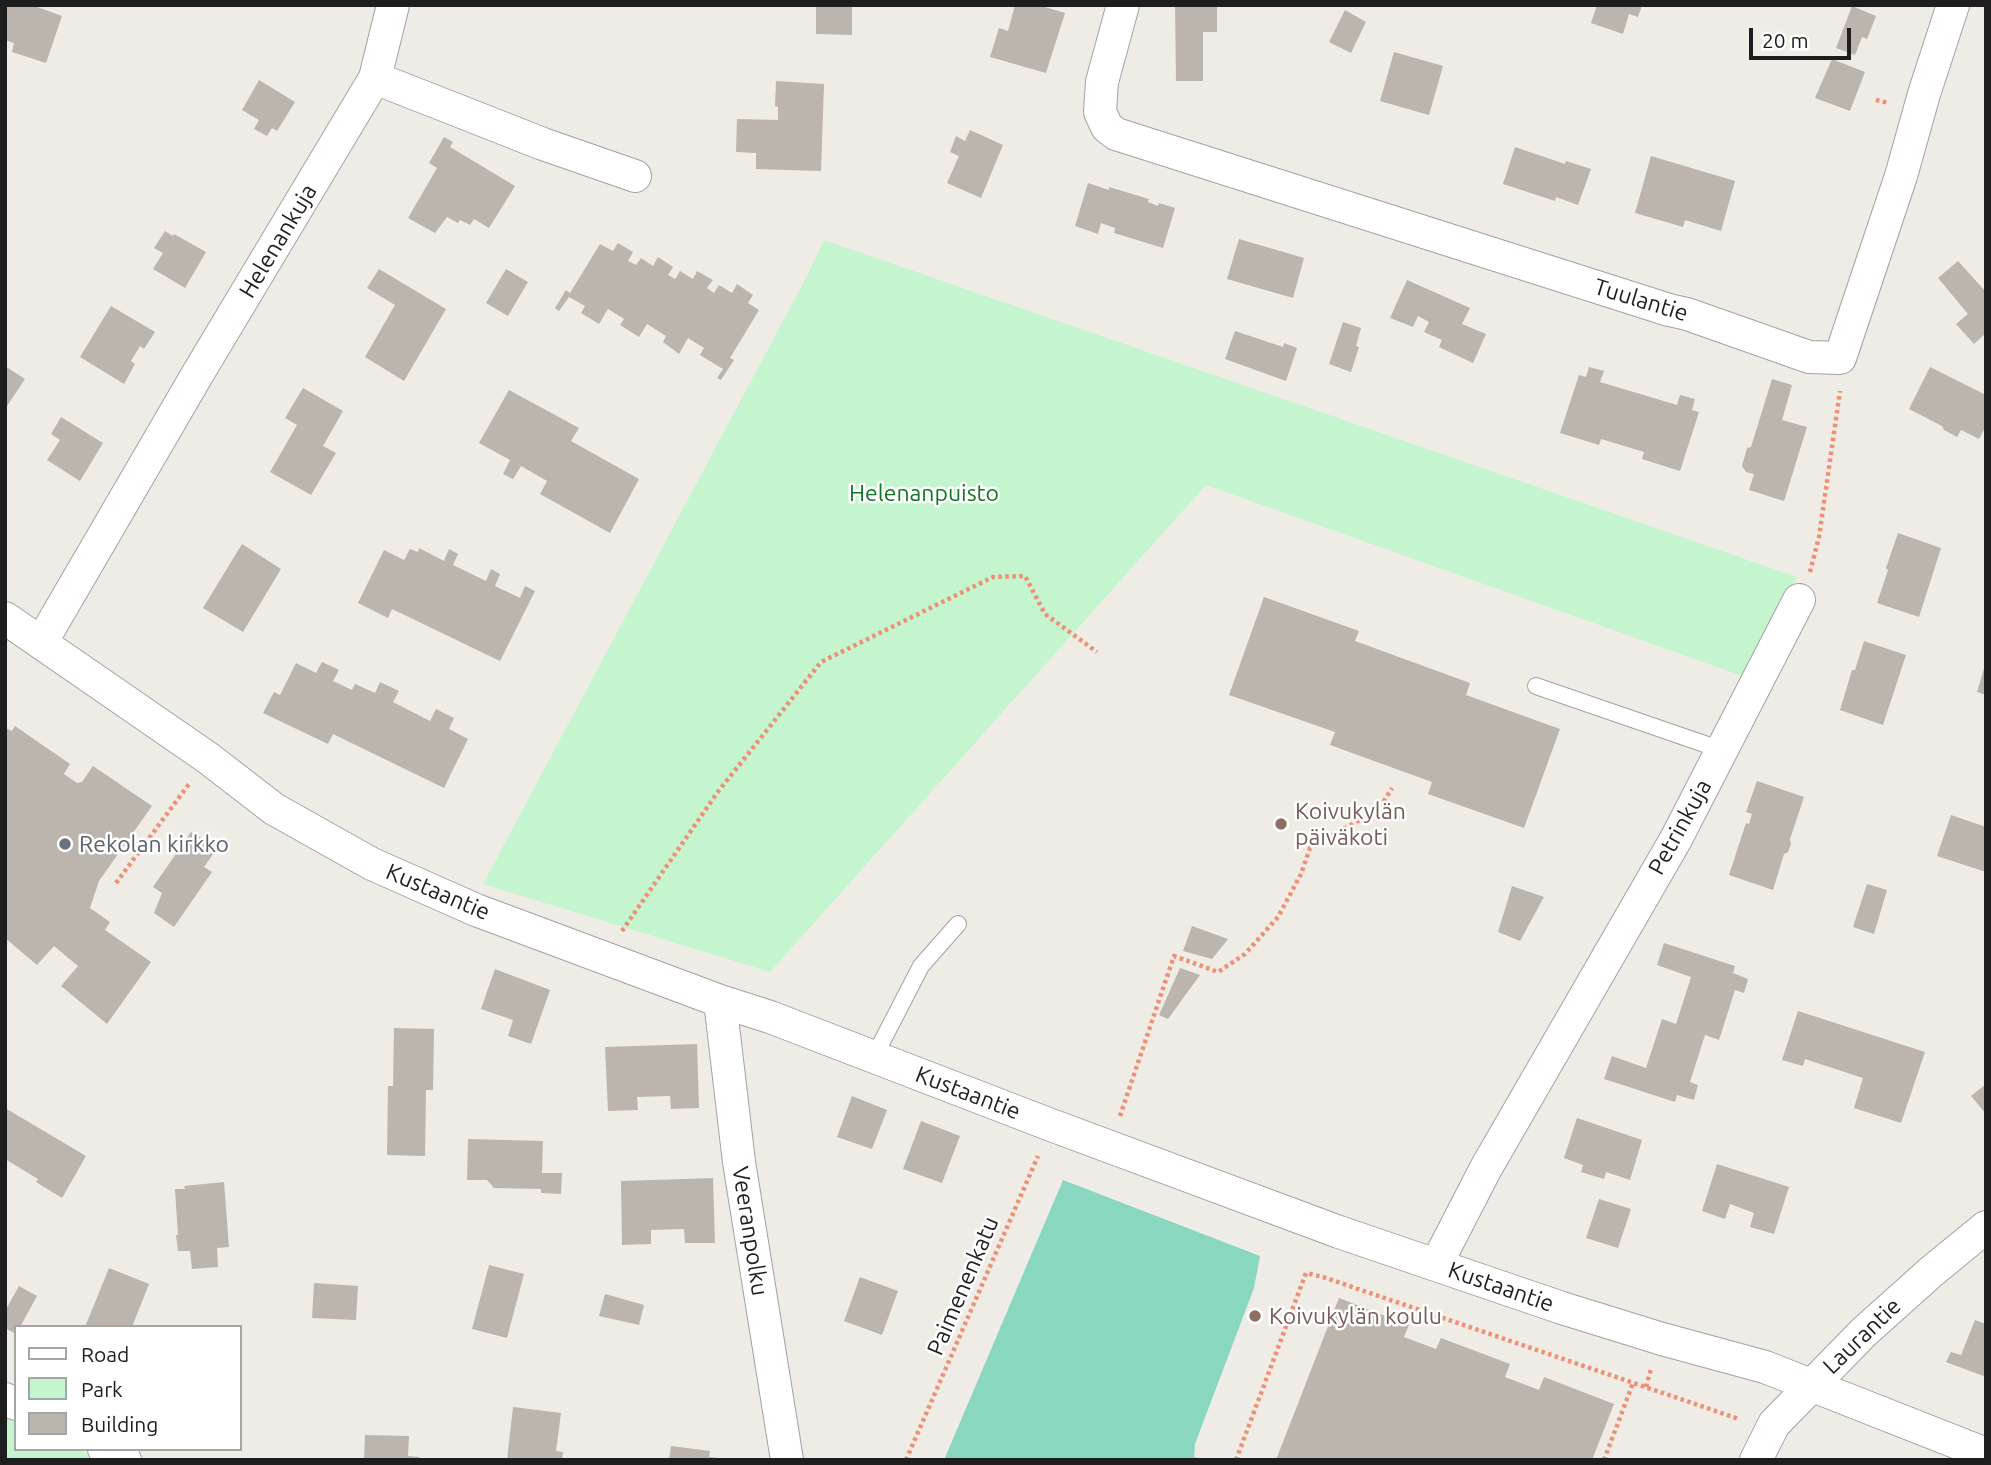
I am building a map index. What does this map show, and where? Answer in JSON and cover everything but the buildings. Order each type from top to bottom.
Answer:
[{"type":"street","name":"Helenankuja","points":[[41,643],[375,78],[393,5]]},
{"type":"street","name":"Tuulantie","points":[[1124,5],[1102,82],[1100,112],[1107,127],[1116,134],[1687,314],[1809,356],[1840,358]]},
{"type":"street","points":[[1840,358],[1901,176],[1953,5]]},
{"type":"street","points":[[375,78],[543,144],[635,176]]},
{"type":"street","name":"Petrinkuja","points":[[1436,1265],[1486,1168],[1676,839],[1799,600]]},
{"type":"street","name":"Kustaantie","points":[[5,618],[208,758],[274,809],[372,864],[476,910],[720,1002],[770,1017],[1339,1232],[1562,1308],[1765,1367],[1986,1454]]},
{"type":"street","name":"Veeranpolku","points":[[720,1002],[739,1162],[787,1460]]},
{"type":"street","name":"Laurantie","points":[[1756,1460],[1774,1424],[1864,1332],[1986,1227]]},
{"type":"street","points":[[108,1451],[125,1460]]},
{"type":"lane","points":[[1536,686],[1722,750]]},
{"type":"lane","points":[[874,1057],[921,966],[958,924]]},
{"type":"path","points":[[1799,600],[1819,537],[1841,384],[1840,358]]},
{"type":"path","points":[[609,960],[620,934],[717,793],[821,662],[993,577],[1014,576],[1025,576],[1045,614],[1097,652]]},
{"type":"path","points":[[116,883],[208,758]]},
{"type":"path","points":[[1109,1147],[1174,956],[1218,972],[1245,954],[1278,917],[1301,874],[1310,848],[1379,809],[1392,788]]},
{"type":"path","name":"Paimenenkatu","points":[[906,1460],[1051,1125]]},
{"type":"path","points":[[1323,1277],[1325,1270]]},
{"type":"path","points":[[1236,1460],[1306,1273],[1748,1423]]},
{"type":"path","points":[[1646,1387],[1651,1370]]},
{"type":"path","points":[[1604,1460],[1633,1383]]},
{"type":"green space","name":"Helenanpuisto","points":[[824,240],[1797,577],[1745,677],[1206,485],[770,972],[483,884]]},
{"type":"green space","points":[[1063,1180],[1260,1256],[1254,1288],[1195,1444],[1194,1460],[944,1460]]},
{"type":"green space","points":[[5,1414],[14,1418],[14,1451],[82,1451],[100,1460],[5,1460]]},
{"type":"place","name":"Koivukylän päiväkoti","points":[[1281,824]]},
{"type":"place","name":"Rekolan kirkko","points":[[65,844]]},
{"type":"place","name":"Koivukylän koulu","points":[[1255,1316]]}]
